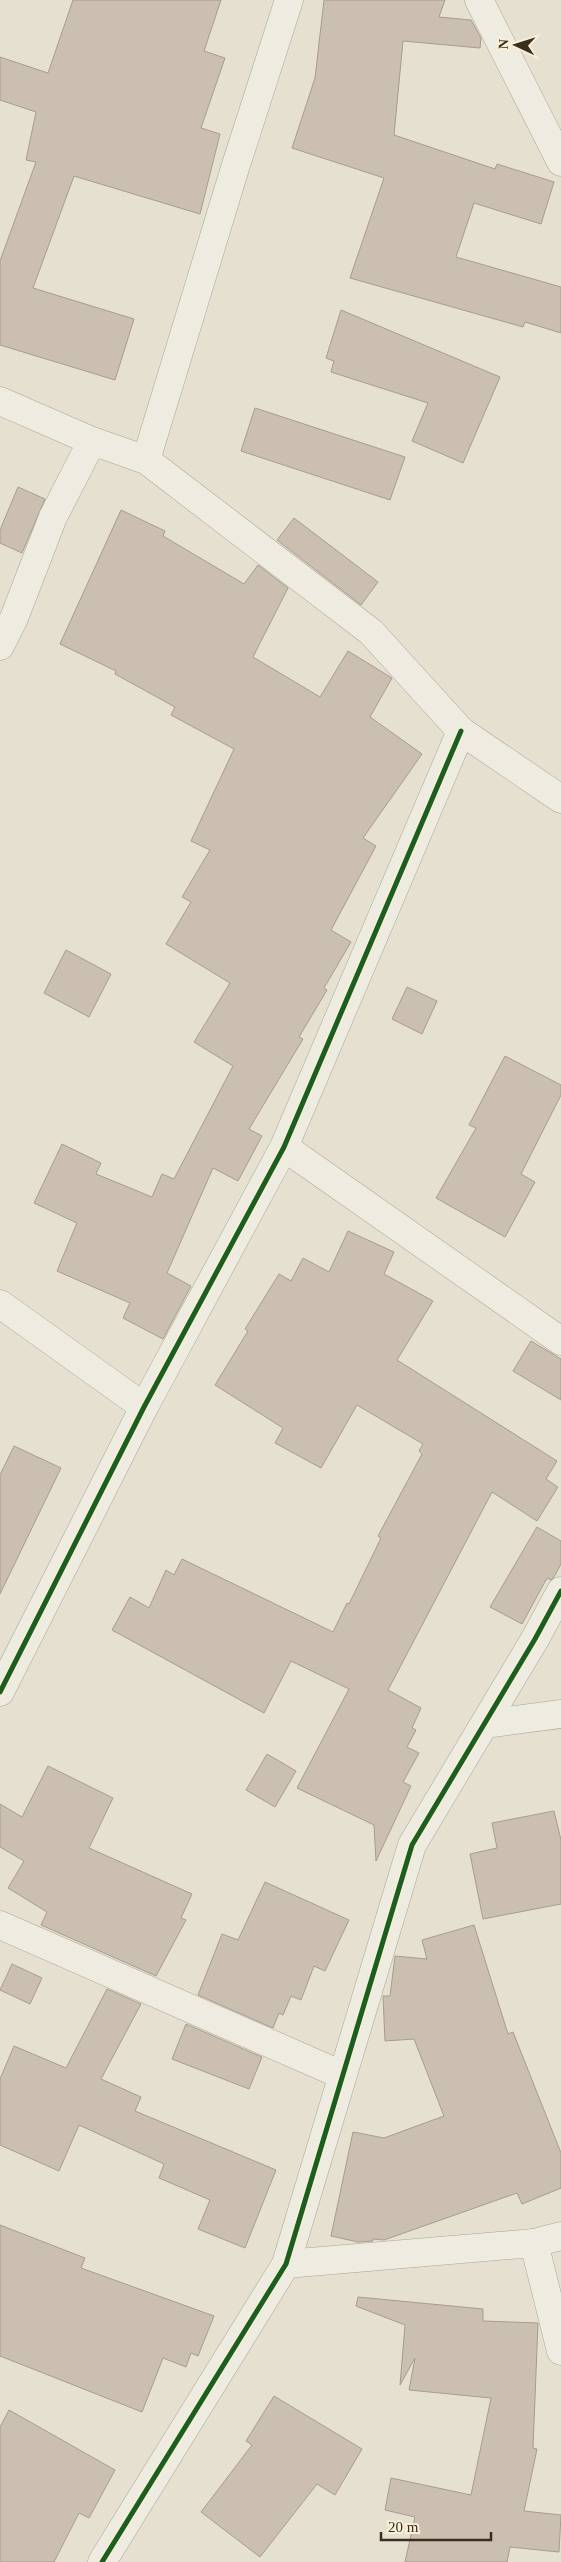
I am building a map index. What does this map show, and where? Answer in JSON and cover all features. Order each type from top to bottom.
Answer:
[{"type":"street","points":[[146,460],[235,168],[289,0]]},
{"type":"street","points":[[479,0],[561,162]]},
{"type":"street","points":[[0,401],[92,441],[146,460],[371,632],[461,731],[561,799]]},
{"type":"street","points":[[0,646],[14,618],[54,517],[92,441]]},
{"type":"street","points":[[0,1692],[144,1407],[284,1147],[461,731]]},
{"type":"street","points":[[284,1147],[561,1341]]},
{"type":"street","points":[[0,1304],[144,1407]]},
{"type":"street","points":[[102,2562],[286,2264],[412,1845],[485,1724],[561,1591]]},
{"type":"street","points":[[485,1724],[561,1714]]},
{"type":"street","points":[[0,1925],[342,2075]]},
{"type":"street","points":[[286,2264],[534,2243],[561,2236]]},
{"type":"street","points":[[534,2243],[561,2351]]},
{"type":"building","points":[[73,0],[221,0],[204,51],[225,58],[201,128],[220,134],[200,214],[74,176],[33,288],[134,319],[115,380],[0,345],[0,261],[36,162],[26,160],[36,112],[0,100],[0,57],[48,73]]},
{"type":"building","points":[[324,0],[445,0],[439,17],[471,20],[481,38],[480,48],[403,41],[394,135],[495,169],[497,164],[554,182],[541,224],[474,203],[456,257],[561,287],[561,333],[525,322],[523,327],[350,278],[384,178],[292,148],[315,78]]},
{"type":"building","points":[[341,310],[500,377],[463,463],[412,441],[428,403],[331,372],[334,361],[326,358]]},
{"type":"building","points":[[255,408],[405,457],[390,500],[241,451]]},
{"type":"building","points":[[18,487],[45,499],[22,553],[0,543],[0,530]]},
{"type":"building","points":[[121,510],[165,531],[163,536],[244,584],[258,565],[288,588],[253,657],[320,697],[348,651],[392,678],[370,717],[422,754],[363,838],[376,846],[331,930],[351,942],[324,988],[327,990],[299,1037],[303,1039],[249,1129],[262,1136],[238,1181],[213,1168],[167,1273],[191,1286],[163,1339],[123,1318],[130,1303],[57,1271],[77,1223],[34,1203],[62,1144],[101,1163],[96,1174],[152,1197],[162,1174],[174,1179],[233,1066],[194,1042],[230,983],[166,944],[191,902],[182,897],[210,850],[191,841],[234,749],[171,715],[175,707],[115,674],[116,671],[60,644]]},
{"type":"building","points":[[294,518],[378,582],[361,605],[277,540]]},
{"type":"building","points":[[66,950],[111,974],[89,1017],[44,993]]},
{"type":"building","points":[[407,987],[437,1001],[422,1034],[392,1019]]},
{"type":"building","points":[[505,1056],[561,1085],[561,1095],[521,1174],[535,1182],[505,1237],[436,1198],[476,1128],[469,1125]]},
{"type":"building","points":[[348,1231],[394,1252],[384,1274],[433,1301],[397,1360],[557,1461],[546,1479],[558,1487],[537,1521],[492,1492],[388,1690],[421,1708],[412,1728],[416,1730],[407,1747],[419,1753],[403,1782],[411,1786],[376,1861],[374,1825],[297,1788],[349,1689],[291,1661],[264,1713],[112,1630],[130,1597],[149,1608],[166,1570],[174,1575],[182,1559],[333,1632],[347,1603],[349,1604],[381,1538],[378,1536],[422,1454],[419,1451],[423,1444],[357,1405],[321,1468],[275,1443],[283,1428],[215,1385],[248,1331],[245,1329],[279,1274],[291,1281],[303,1258],[329,1272]]},
{"type":"building","points":[[531,1341],[561,1359],[561,1400],[513,1371]]},
{"type":"building","points":[[14,1446],[61,1468],[0,1594],[0,1475]]},
{"type":"building","points":[[537,1527],[561,1541],[561,1564],[551,1580],[547,1578],[522,1624],[490,1607]]},
{"type":"building","points":[[267,1754],[296,1771],[275,1807],[246,1790]]},
{"type":"building","points":[[48,1766],[113,1798],[89,1848],[192,1894],[181,1918],[186,1920],[156,1976],[41,1925],[47,1912],[8,1888],[24,1861],[0,1847],[0,1804],[22,1817]]},
{"type":"building","points":[[554,1811],[561,1840],[561,1904],[483,1919],[470,1854],[497,1848],[492,1823]]},
{"type":"building","points":[[265,1882],[349,1920],[325,1971],[314,1966],[301,2000],[291,1996],[283,2015],[279,2013],[273,2028],[198,1995],[222,1934],[238,1940]]},
{"type":"building","points":[[474,1925],[508,2034],[513,2032],[561,2153],[561,2188],[522,2204],[517,2193],[384,2240],[373,2239],[373,2241],[358,2242],[331,2236],[353,2132],[384,2138],[444,2116],[414,2039],[385,2041],[383,1996],[390,1996],[395,1956],[427,1959],[422,1940]]},
{"type":"building","points":[[12,1964],[42,1978],[30,2004],[0,1990]]},
{"type":"building","points":[[107,1989],[141,2004],[101,2079],[141,2097],[135,2111],[276,2170],[245,2248],[198,2229],[210,2200],[159,2178],[164,2164],[79,2125],[59,2171],[0,2145],[0,2079],[14,2046],[66,2068]]},
{"type":"building","points":[[186,2024],[262,2057],[249,2089],[172,2059]]},
{"type":"building","points":[[0,2225],[85,2258],[81,2268],[214,2316],[198,2356],[191,2353],[186,2367],[163,2358],[142,2412],[0,2356]]},
{"type":"building","points":[[358,2297],[483,2309],[483,2321],[538,2323],[533,2448],[537,2449],[524,2511],[561,2515],[559,2552],[510,2547],[507,2562],[405,2562],[415,2517],[385,2510],[391,2478],[471,2495],[491,2398],[409,2390],[415,2358],[400,2385],[405,2325],[356,2306]]},
{"type":"building","points":[[274,2396],[362,2449],[335,2495],[317,2484],[260,2557],[201,2512],[252,2445],[246,2441]]},
{"type":"building","points":[[9,2410],[115,2470],[89,2518],[79,2513],[54,2562],[0,2562],[0,2427]]},
{"type":"cycle path","points":[[0,1692],[144,1407],[284,1147],[461,731]]},
{"type":"cycle path","points":[[102,2562],[286,2264],[412,1845],[535,1639],[561,1591]]}]
